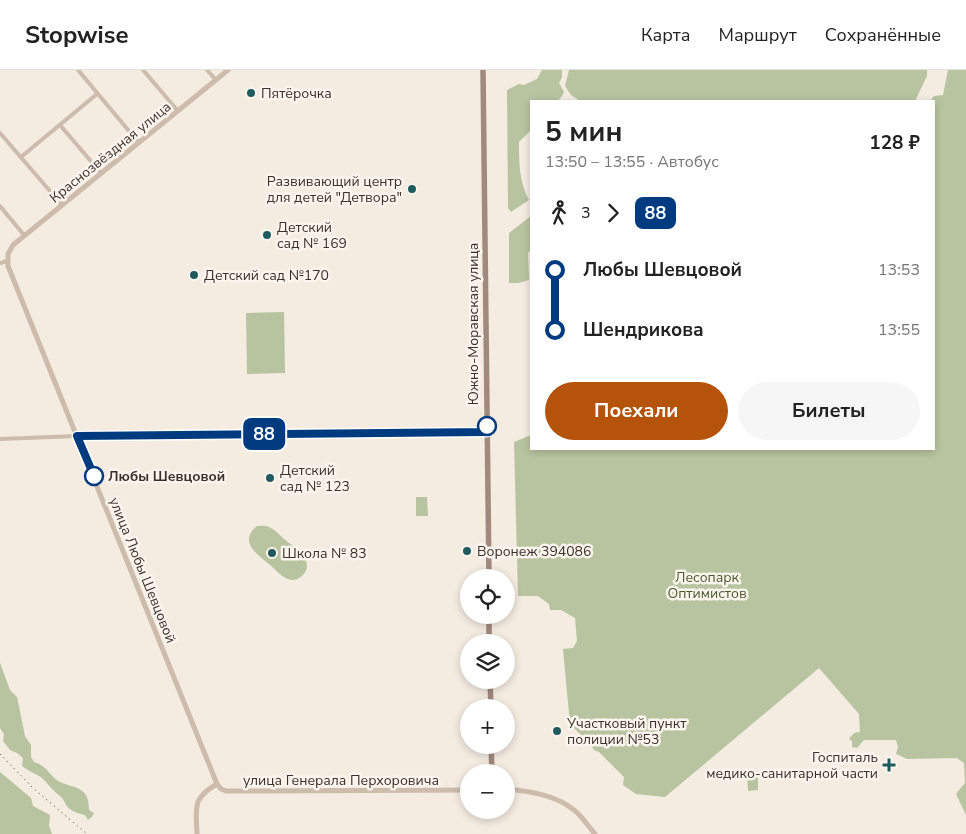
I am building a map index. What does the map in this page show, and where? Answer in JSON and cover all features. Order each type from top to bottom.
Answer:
[{"type":"main road","name":"Южно-Моравская улица","points":[[483,70],[489,569]]},
{"type":"street","points":[[78,70],[139,143]]},
{"type":"street","points":[[143,70],[178,111]]},
{"type":"street","points":[[207,70],[216,80]]},
{"type":"street","name":"Краснозвёздная улица","points":[[8,254],[13,245],[228,70]]},
{"type":"street","points":[[21,157],[97,94]]},
{"type":"street","points":[[60,125],[101,173]]},
{"type":"street","points":[[0,133],[62,205]]},
{"type":"street","points":[[0,206],[24,236]]},
{"type":"street","name":"улица Любы Шевцовой","points":[[8,254],[8,266],[217,784]]},
{"type":"street","points":[[0,264],[7,261]]},
{"type":"street","points":[[0,439],[77,436],[487,432]]},
{"type":"street","points":[[197,834],[196,806],[198,798],[206,790],[217,784]]},
{"type":"street","name":"улица Генерала Перхоровича","points":[[217,784],[226,792],[460,790]]},
{"type":"street","points":[[515,790],[558,800],[575,810],[595,834]]},
{"type":"green space","points":[[542,70],[562,70],[562,77],[559,83],[564,92],[559,100],[530,100],[530,131],[519,142],[521,179],[529,200],[511,212],[508,208],[507,90],[519,84],[524,85],[537,79]]},
{"type":"green space","points":[[569,70],[927,70],[927,76],[915,100],[578,100],[571,95],[565,86]]},
{"type":"green space","name":"Лесопарк Оптимистов","points":[[948,70],[966,70],[966,815],[956,794],[965,783],[964,763],[957,758],[907,759],[896,754],[898,747],[896,740],[864,740],[857,748],[852,747],[852,741],[849,739],[854,733],[860,732],[859,714],[819,668],[665,797],[636,794],[623,785],[624,777],[599,752],[594,750],[570,724],[563,649],[573,648],[577,641],[575,618],[561,610],[550,610],[549,604],[538,596],[518,596],[514,442],[530,435],[530,450],[935,450],[935,100],[931,100],[934,96],[943,95]]},
{"type":"green space","points":[[530,217],[529,280],[509,283],[509,233]]},
{"type":"green space","points":[[284,312],[285,373],[247,374],[246,313]]},
{"type":"green space","points":[[416,497],[427,497],[428,516],[416,516]]},
{"type":"green space","points":[[257,526],[266,526],[273,529],[298,550],[307,565],[302,576],[293,580],[286,578],[255,552],[249,542],[249,537]]},
{"type":"green space","points":[[0,663],[10,690],[17,697],[25,736],[31,745],[31,757],[34,762],[43,766],[60,782],[84,792],[87,796],[89,810],[94,813],[88,820],[85,815],[71,810],[43,779],[22,766],[23,758],[10,750],[3,741],[4,734],[0,728]]},
{"type":"green space","points":[[747,771],[758,771],[758,790],[748,791]]},
{"type":"green space","points":[[0,772],[31,798],[33,806],[50,815],[49,826],[52,834],[0,834]]},
{"type":"railway","points":[[0,754],[33,788],[87,834]]},
{"type":"bus line","name":"88","points":[[94,476],[77,436],[487,432],[487,426]]},
{"type":"place","name":"Пятёрочка","points":[[251,93]]},
{"type":"place","name":"Развивающий центр для детей \"Детвора\"","points":[[412,189]]},
{"type":"place","name":"Детский сад № 169","points":[[267,235]]},
{"type":"place","name":"Детский сад №170","points":[[194,275]]},
{"type":"place","name":"Любы Шевцовой","points":[[94,476]]},
{"type":"place","name":"Детский сад № 123","points":[[270,478]]},
{"type":"place","name":"Воронеж 394086","points":[[467,551]]},
{"type":"place","name":"Школа № 83","points":[[272,553]]},
{"type":"place","name":"Участковый пункт полиции №53","points":[[557,731]]},
{"type":"place","name":"Госпиталь медико-санитарной части","points":[[889,765]]}]
